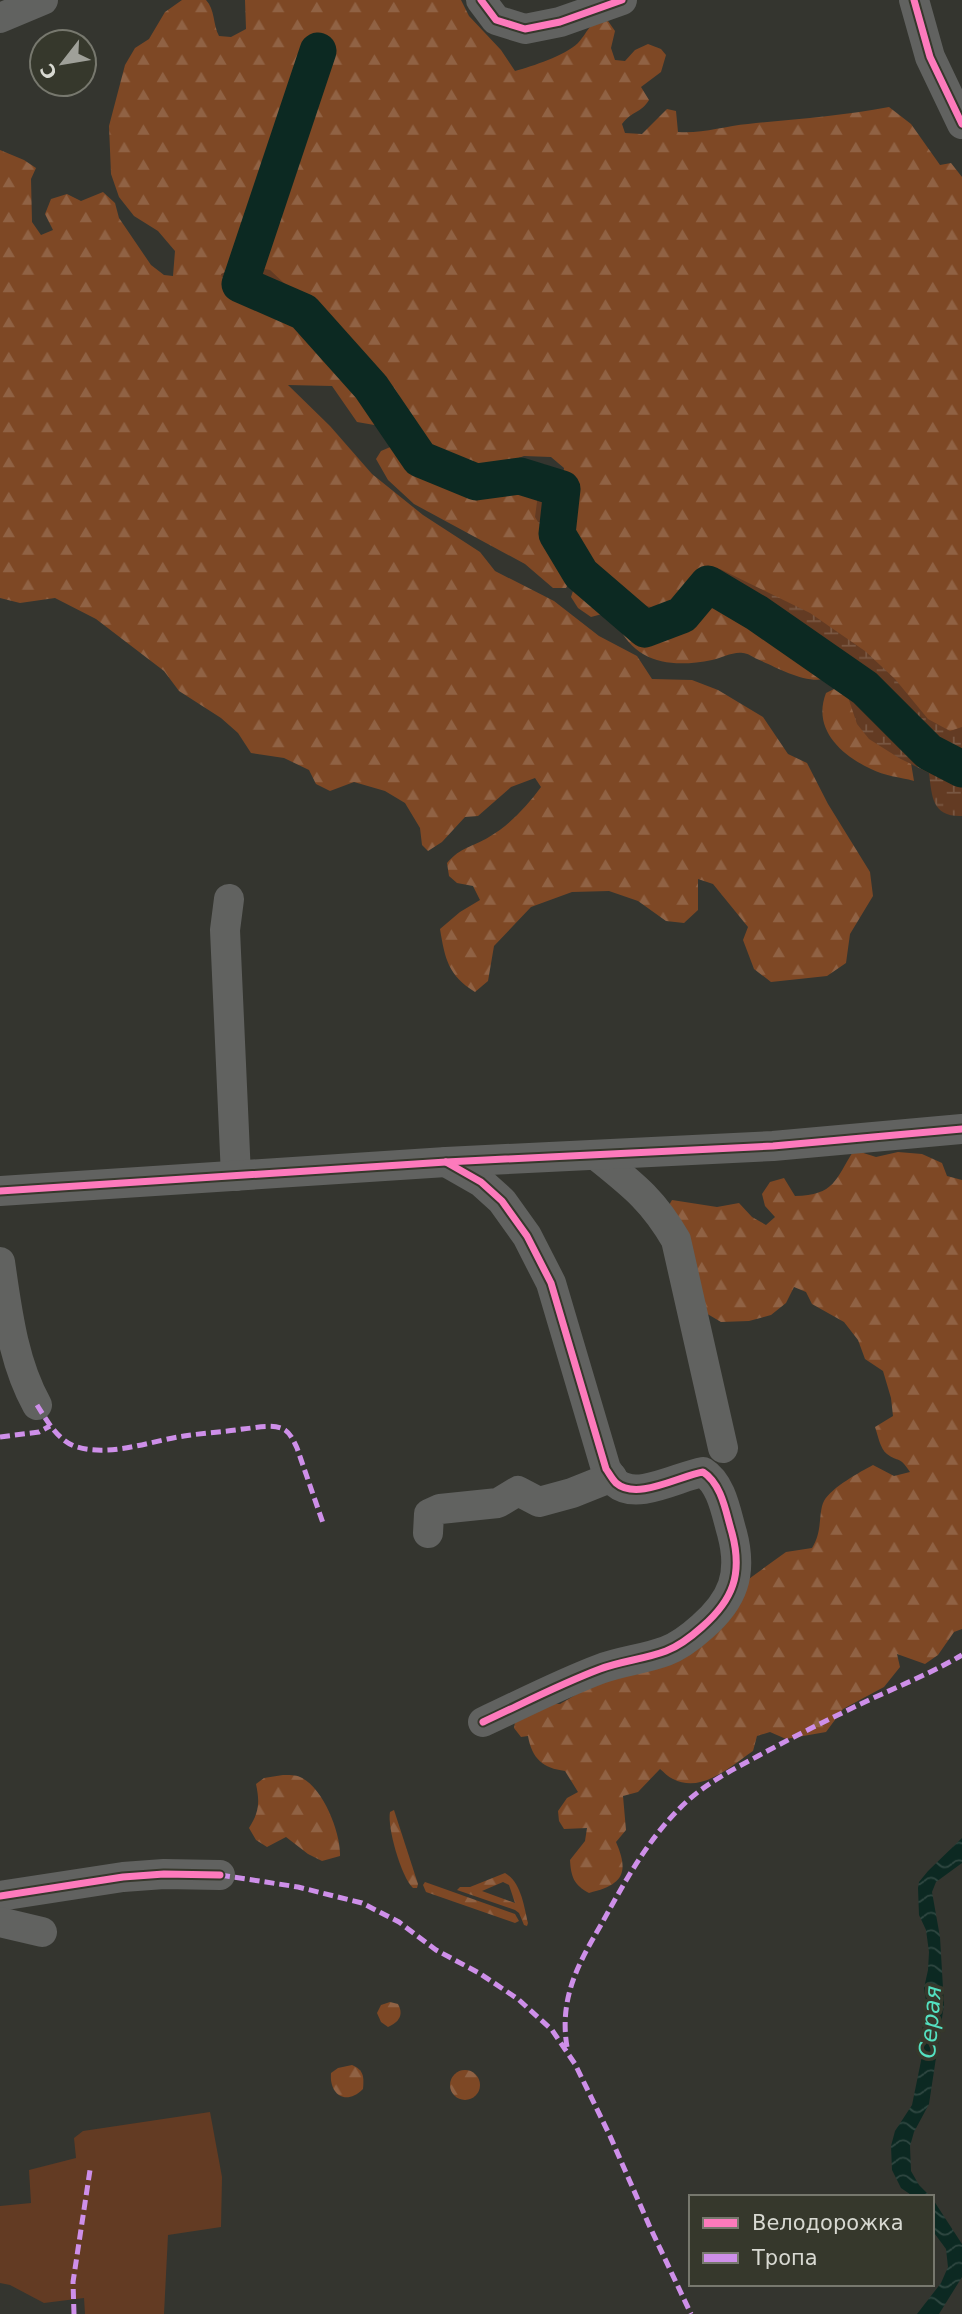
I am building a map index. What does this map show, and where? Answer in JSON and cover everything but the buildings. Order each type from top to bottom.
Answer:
[{"type":"street","points":[[0,18],[43,0]]},
{"type":"street","points":[[481,0],[496,20],[525,29],[560,22],[622,0]]},
{"type":"street","points":[[914,0],[930,57],[962,124]]},
{"type":"street","points":[[229,899],[225,930],[236,1176]]},
{"type":"street","points":[[0,1191],[446,1162],[773,1146],[962,1129]]},
{"type":"street","points":[[597,1156],[645,1195],[662,1214],[676,1240],[723,1448]]},
{"type":"street","points":[[446,1162],[481,1182],[502,1201],[527,1236],[551,1283],[606,1469],[612,1477],[617,1483],[632,1489],[652,1488],[703,1472],[711,1477],[723,1500],[736,1546],[734,1586],[720,1611],[693,1635],[668,1650],[600,1669],[483,1722]]},
{"type":"street","points":[[0,1262],[5,1322],[27,1387],[37,1405]]},
{"type":"street","points":[[428,1533],[429,1514],[440,1509],[498,1503],[518,1491],[539,1502],[572,1493],[612,1477]]},
{"type":"street","points":[[0,1896],[123,1877],[164,1874],[220,1875]]},
{"type":"street","points":[[0,1922],[42,1932]]},
{"type":"green space","points":[[182,0],[206,0],[219,36],[231,37],[246,29],[245,0],[461,0],[469,16],[501,50],[515,71],[565,52],[578,43],[592,25],[608,21],[615,31],[611,48],[615,60],[625,61],[635,50],[648,44],[661,49],[666,55],[661,72],[641,87],[649,100],[622,124],[625,133],[642,134],[667,109],[676,111],[678,132],[687,132],[889,107],[911,124],[940,165],[951,163],[962,177],[962,733],[945,736],[717,574],[671,614],[656,616],[623,599],[556,523],[564,468],[551,457],[524,456],[466,477],[437,469],[386,427],[357,422],[332,386],[288,385],[330,426],[372,474],[423,515],[480,552],[495,571],[554,601],[599,636],[637,656],[652,679],[692,680],[718,690],[763,717],[788,754],[807,763],[828,804],[870,872],[873,896],[850,934],[846,963],[827,976],[771,982],[754,969],[743,940],[748,927],[713,884],[698,879],[698,910],[684,923],[666,921],[638,901],[609,891],[572,892],[531,907],[494,946],[488,981],[475,992],[453,973],[440,929],[480,900],[473,886],[457,883],[449,876],[447,863],[462,850],[483,841],[518,815],[541,787],[535,778],[511,787],[478,816],[465,817],[442,842],[428,851],[422,845],[420,828],[405,803],[385,791],[354,782],[330,791],[316,784],[309,770],[284,758],[251,753],[238,733],[221,718],[179,691],[164,671],[96,619],[55,598],[20,603],[0,598],[0,150],[36,168],[31,179],[32,222],[41,235],[53,230],[45,214],[51,199],[67,194],[81,201],[103,192],[115,203],[119,218],[151,265],[164,275],[173,276],[175,251],[158,231],[134,216],[119,197],[111,174],[109,126],[125,65],[135,48],[149,39],[165,12]]},
{"type":"green space","points":[[240,265],[270,270],[375,368],[407,427],[445,465],[470,472],[509,465],[544,464],[554,470],[564,512],[586,555],[628,601],[663,610],[688,581],[702,571],[720,569],[810,613],[865,651],[895,679],[928,719],[950,731],[962,727],[962,816],[945,813],[935,804],[929,773],[869,739],[857,724],[844,685],[822,657],[720,605],[704,605],[685,625],[667,635],[610,615],[590,598],[566,568],[535,517],[538,494],[531,486],[513,484],[474,492],[444,488],[421,477],[377,419],[365,378],[327,345],[225,290],[221,274]]},
{"type":"green space","points":[[395,445],[408,452],[423,468],[545,488],[574,573],[566,588],[553,588],[525,564],[414,504],[388,480],[376,459],[381,451]]},
{"type":"green space","points":[[585,587],[609,610],[591,617],[578,608],[571,597],[574,588]]},
{"type":"green space","points":[[704,598],[811,640],[837,673],[819,680],[808,679],[739,653],[712,660],[669,663],[644,655],[625,637],[617,623],[632,617],[668,631],[682,628],[687,613]]},
{"type":"green space","points":[[842,685],[855,691],[911,763],[914,781],[871,769],[849,756],[832,739],[823,718],[823,706],[826,693]]},
{"type":"green space","points":[[854,1150],[876,1157],[898,1152],[922,1154],[942,1163],[947,1176],[962,1180],[962,1629],[954,1632],[938,1655],[925,1664],[897,1654],[900,1667],[884,1687],[843,1709],[826,1732],[786,1739],[770,1732],[757,1736],[753,1751],[705,1781],[684,1783],[660,1769],[638,1792],[623,1796],[626,1830],[616,1842],[622,1862],[620,1876],[609,1886],[589,1893],[574,1880],[570,1860],[585,1841],[587,1828],[564,1829],[559,1821],[558,1811],[567,1798],[578,1792],[565,1771],[551,1768],[540,1761],[532,1751],[528,1736],[521,1737],[514,1728],[517,1711],[536,1702],[560,1704],[645,1654],[786,1552],[812,1548],[818,1535],[824,1501],[833,1490],[854,1476],[873,1465],[894,1476],[910,1472],[901,1461],[885,1452],[875,1427],[893,1416],[883,1371],[865,1359],[858,1340],[844,1322],[812,1304],[806,1292],[794,1287],[786,1303],[771,1315],[749,1321],[721,1322],[699,1309],[668,1207],[672,1200],[717,1207],[739,1203],[752,1217],[766,1225],[775,1217],[765,1206],[762,1194],[770,1182],[784,1178],[795,1196],[818,1193],[838,1177]]},
{"type":"green space","points":[[283,1775],[300,1777],[316,1790],[334,1824],[340,1856],[322,1861],[286,1837],[267,1847],[256,1840],[249,1828],[258,1807],[256,1784],[264,1778]]},
{"type":"green space","points":[[394,1810],[417,1888],[413,1888],[408,1882],[396,1852],[390,1819],[390,1812]]},
{"type":"green space","points":[[505,1873],[515,1882],[521,1895],[527,1926],[515,1910],[457,1890],[460,1887],[470,1887]],"holes":[[[503,1882],[509,1885],[515,1903],[482,1891]]]},
{"type":"green space","points":[[425,1882],[515,1914],[519,1921],[515,1923],[426,1892],[423,1885]]},
{"type":"green space","points":[[390,2002],[398,2004],[400,2015],[395,2023],[388,2027],[381,2022],[377,2013],[381,2005]]},
{"type":"green space","points":[[352,2065],[362,2074],[363,2089],[351,2097],[340,2096],[333,2087],[331,2073],[338,2068]]},
{"type":"green space","points":[[465,2070],[476,2074],[480,2085],[476,2096],[465,2100],[454,2096],[450,2085],[454,2074]]},
{"type":"green space","points":[[210,2112],[222,2177],[221,2227],[168,2235],[164,2314],[85,2314],[84,2298],[44,2303],[10,2285],[0,2283],[0,2206],[31,2203],[29,2170],[76,2158],[74,2138],[83,2131]]},
{"type":"water","name":"Серая","points":[[962,1838],[962,1863],[936,1882],[932,1892],[940,1937],[944,2005],[929,2104],[914,2132],[910,2146],[911,2171],[929,2195],[911,2195],[901,2188],[892,2170],[891,2146],[895,2131],[912,2105],[921,2061],[923,2018],[927,2007],[924,1988],[929,1952],[926,1930],[919,1915],[918,1888],[919,1882]]},
{"type":"water","points":[[934,2201],[962,2244],[962,2277],[939,2314],[917,2314],[941,2283],[948,2267],[946,2249],[934,2233]]},
{"type":"waterway","points":[[318,51],[240,284],[304,312],[371,387],[420,459],[476,482],[520,476],[562,489],[557,534],[581,574],[645,629],[682,615],[708,584],[757,613],[865,688],[929,752],[962,769]]},
{"type":"marked path","points":[[37,1405],[64,1440],[90,1450],[117,1449],[184,1436],[259,1427],[281,1428],[289,1434],[297,1448],[324,1526]]},
{"type":"marked path","points":[[0,1437],[39,1432],[50,1426]]},
{"type":"marked path","points":[[567,2047],[565,2029],[568,1997],[578,1967],[637,1863],[667,1821],[679,1809],[706,1786],[747,1762],[962,1655]]},
{"type":"marked path","points":[[220,1875],[298,1887],[362,1903],[399,1922],[436,1950],[479,1973],[518,1999],[552,2030],[575,2064],[691,2314]]},
{"type":"marked path","points":[[74,2314],[73,2282],[90,2170]]},
{"type":"cycle path","points":[[481,0],[496,20],[525,29],[560,22],[622,0]]},
{"type":"cycle path","points":[[914,0],[930,57],[962,124]]},
{"type":"cycle path","points":[[0,1191],[446,1162],[773,1146],[962,1129]]},
{"type":"cycle path","points":[[446,1162],[481,1182],[502,1201],[527,1236],[551,1283],[606,1469],[613,1480],[625,1488],[635,1489],[658,1486],[703,1472],[715,1484],[722,1500],[732,1533],[736,1561],[733,1585],[721,1607],[702,1627],[680,1644],[658,1654],[608,1666],[585,1675],[483,1722]]},
{"type":"cycle path","points":[[0,1896],[123,1877],[164,1874],[220,1875]]}]
